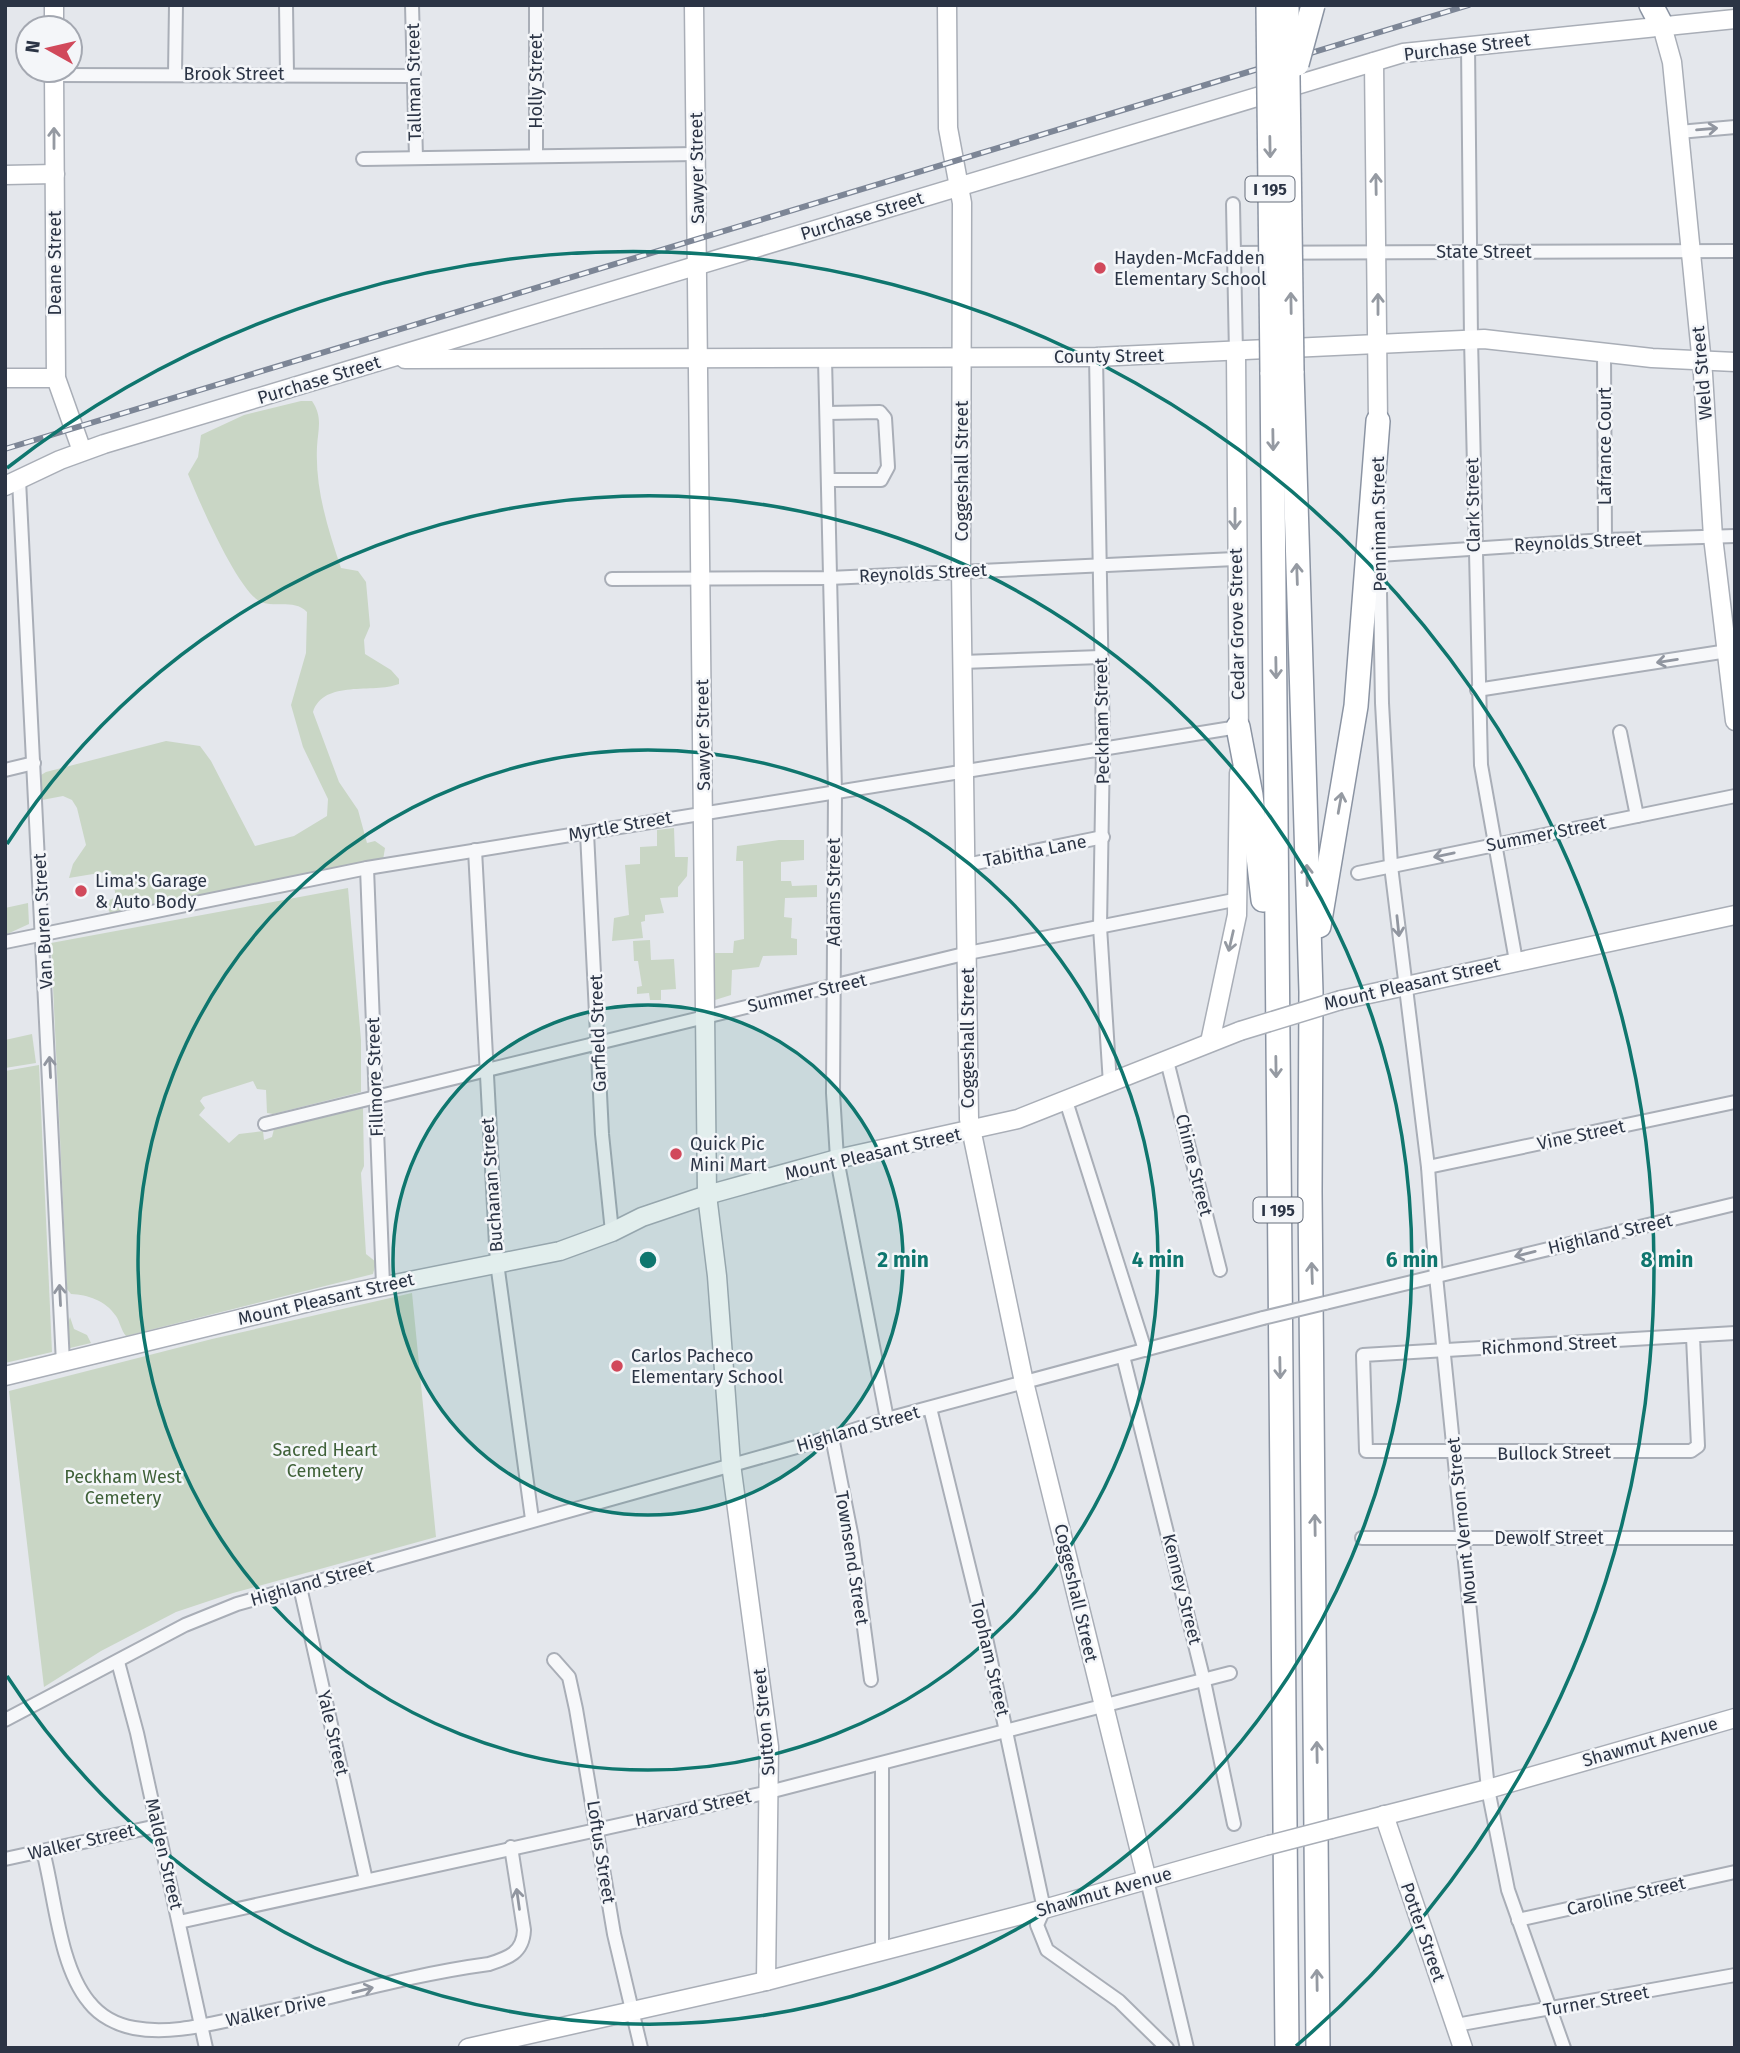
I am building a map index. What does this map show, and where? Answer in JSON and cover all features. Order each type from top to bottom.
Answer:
[{"type":"highway","name":"I 195","points":[[1268,5],[1311,992],[1310,1192],[1318,2048]]},
{"type":"highway","name":"I 195","points":[[1287,5],[1289,150],[1282,372],[1276,1002],[1287,2048]]},
{"type":"highway","points":[[1289,150],[1299,53],[1313,5]]},
{"type":"highway","points":[[1651,5],[1662,26]]},
{"type":"highway","points":[[1311,992],[1326,878],[1356,706],[1378,421]]},
{"type":"highway","points":[[1238,727],[1255,821],[1276,1002]]},
{"type":"main road","name":"Sawyer Street","points":[[694,5],[699,265],[707,1195],[717,1276],[731,1464]]},
{"type":"main road","name":"Coggeshall Street","points":[[947,5],[948,128],[961,187],[961,570],[971,1131],[1024,1382],[1147,1880]]},
{"type":"main road","name":"Purchase Street","points":[[12,483],[82,451],[1410,51],[1735,19]]},
{"type":"main road","name":"Weld Street","points":[[1662,26],[1670,51],[1679,131],[1701,362],[1713,537],[1730,651],[1735,721]]},
{"type":"main road","name":"Penniman Street","points":[[1374,62],[1378,421]]},
{"type":"main road","name":"Deane Street","points":[[54,84],[56,378],[82,451]]},
{"type":"main road","points":[[5,175],[55,174]]},
{"type":"main road","points":[[477,331],[481,360]]},
{"type":"main road","name":"County Street","points":[[391,359],[699,361],[1096,357],[1236,353],[1471,340],[1518,341],[1604,353],[1701,362],[1735,362]]},
{"type":"main road","name":"Cedar Grove Street","points":[[1210,1042],[1239,898],[1235,559],[1236,353]]},
{"type":"main road","points":[[5,378],[56,378]]},
{"type":"main road","name":"Mount Pleasant Street","points":[[5,1376],[383,1286],[560,1251],[612,1232],[642,1217],[707,1195],[836,1159],[1018,1119],[1210,1042],[1341,999],[1735,915]]},
{"type":"main road","name":"Sutton Street","points":[[731,1464],[768,1735],[766,1982]]},
{"type":"main road","name":"Shawmut Avenue","points":[[468,2048],[501,2044],[766,1982],[1044,1909],[1269,1845],[1489,1789],[1735,1718]]},
{"type":"main road","name":"Potter Street","points":[[1384,1815],[1463,2048]]},
{"type":"street","points":[[175,74],[176,5]]},
{"type":"street","points":[[286,5],[287,74]]},
{"type":"street","name":"Tallman Street","points":[[412,5],[416,158]]},
{"type":"street","name":"Holly Street","points":[[536,5],[536,156]]},
{"type":"street","name":"Clark Street","points":[[1468,45],[1474,548],[1481,765],[1516,961]]},
{"type":"street","name":"Brook Street","points":[[84,73],[414,76]]},
{"type":"street","points":[[1679,131],[1735,127]]},
{"type":"street","points":[[363,159],[697,154]]},
{"type":"street","name":"Cedar Grove Street","points":[[1233,204],[1236,353]]},
{"type":"street","name":"State Street","points":[[1234,253],[1735,251]]},
{"type":"street","name":"Lafrance Court","points":[[1604,353],[1605,540]]},
{"type":"street","name":"Peckham Street","points":[[1096,357],[1103,747],[1100,927],[1110,1084]]},
{"type":"street","name":"Adams Street","points":[[825,359],[835,793],[836,1159],[887,1419]]},
{"type":"street","points":[[827,413],[880,412],[885,418],[888,467],[881,480],[829,480]]},
{"type":"street","name":"Penniman Street","points":[[1378,421],[1382,703],[1391,866],[1404,985]]},
{"type":"street","name":"Van Buren Street","points":[[12,483],[34,762],[44,932],[63,1363]]},
{"type":"street","name":"Reynolds Street","points":[[1380,555],[1605,540],[1735,536]]},
{"type":"street","name":"Reynolds Street","points":[[612,579],[829,578],[1235,559]]},
{"type":"street","points":[[1478,690],[1730,651]]},
{"type":"street","points":[[962,662],[1101,657]]},
{"type":"street","name":"Myrtle Street","points":[[5,942],[367,868],[587,833],[704,811],[835,793],[964,769],[1238,727]]},
{"type":"street","points":[[1620,732],[1637,816]]},
{"type":"street","points":[[5,770],[34,762]]},
{"type":"street","name":"Summer Street","points":[[1358,873],[1735,796]]},
{"type":"street","name":"Garfield Street","points":[[587,833],[602,1134],[612,1232]]},
{"type":"street","name":"Tabitha Lane","points":[[966,864],[1103,837]]},
{"type":"street","name":"Buchanan Street","points":[[475,850],[485,996],[486,1069],[497,1263],[532,1519]]},
{"type":"street","name":"Fillmore Street","points":[[367,868],[383,1286]]},
{"type":"street","name":"Summer Street","points":[[265,1124],[704,1016],[834,988],[968,953],[1239,898]]},
{"type":"street","name":"Mount Vernon Street","points":[[1404,985],[1428,1167],[1436,1276],[1489,1789],[1501,1866],[1564,2048]]},
{"type":"street","name":"Chime Street","points":[[1167,1061],[1220,1270]]},
{"type":"street","points":[[1066,1101],[1144,1350]]},
{"type":"street","name":"Vine Street","points":[[1428,1167],[1735,1102]]},
{"type":"street","name":"Highland Street","points":[[5,1720],[207,1615],[300,1587],[532,1519],[832,1437],[887,1419],[1263,1318],[1735,1205]]},
{"type":"street","name":"Richmond Street","points":[[1366,1451],[1363,1355],[1735,1333]]},
{"type":"street","name":"Bullock Street","points":[[1366,1451],[1455,1454],[1679,1451],[1698,1446],[1693,1337]]},
{"type":"street","name":"Kenney Street","points":[[1123,1356],[1204,1681],[1234,1824]]},
{"type":"street","name":"Topham Street","points":[[930,1408],[1007,1731],[1044,1909],[1037,1925],[1047,1950],[1119,2001],[1167,2048]]},
{"type":"street","name":"Townsend Street","points":[[832,1437],[852,1538],[871,1680]]},
{"type":"street","name":"Dewolf Street","points":[[1362,1538],[1735,1538]]},
{"type":"street","name":"Yale Street","points":[[300,1587],[366,1880]]},
{"type":"street","name":"Loftus Street","points":[[554,1660],[569,1677],[598,1829],[614,1934],[641,2048]]},
{"type":"street","name":"Malden Street","points":[[118,1662],[137,1732],[206,2048]]},
{"type":"street","name":"Harvard Street","points":[[179,1922],[769,1792],[1230,1673]]},
{"type":"street","points":[[882,1764],[883,1950]]},
{"type":"street","name":"Walker Street","points":[[5,1859],[157,1826]]},
{"type":"street","name":"Walker Drive","points":[[43,1851],[71,1969],[94,2008],[112,2021],[132,2028],[168,2030],[489,1964],[511,1956],[522,1943],[524,1930],[511,1847]]},
{"type":"street","name":"Caroline Street","points":[[1518,1920],[1735,1872]]},
{"type":"street","name":"Coggeshall Street","points":[[1147,1880],[1187,2048]]},
{"type":"street","name":"Turner Street","points":[[1456,2025],[1735,1975]]},
{"type":"green space","points":[[301,401],[312,401],[318,412],[317,463],[320,493],[341,568],[358,571],[366,582],[370,626],[364,640],[365,654],[391,670],[399,679],[399,684],[388,687],[350,689],[327,695],[313,712],[339,782],[358,810],[367,843],[375,841],[385,848],[383,860],[110,913],[105,902],[116,897],[111,871],[69,878],[73,864],[86,845],[77,808],[72,800],[63,796],[42,800],[41,775],[46,772],[166,741],[200,746],[211,761],[255,846],[294,836],[327,816],[328,799],[303,747],[291,705],[306,653],[307,612],[296,606],[261,602],[252,595],[230,564],[188,474],[198,457],[201,435],[244,415]]},
{"type":"green space","points":[[674,828],[675,857],[688,857],[687,876],[678,887],[678,897],[660,898],[664,913],[645,915],[645,921],[641,922],[643,938],[612,941],[614,918],[629,915],[625,865],[640,864],[640,847],[657,846],[657,830]]},
{"type":"green space","points":[[779,840],[804,840],[804,860],[781,862],[781,881],[791,881],[792,886],[817,885],[817,897],[785,898],[784,917],[792,918],[791,938],[797,939],[797,955],[763,956],[759,967],[732,970],[731,995],[715,1000],[715,953],[733,953],[734,941],[744,939],[743,861],[736,861],[737,846]]},
{"type":"green space","points":[[348,888],[361,1040],[361,1092],[273,1114],[267,1113],[266,1090],[257,1089],[253,1081],[203,1097],[200,1101],[205,1108],[199,1115],[229,1143],[239,1134],[263,1131],[264,1140],[272,1137],[274,1129],[363,1108],[364,1166],[361,1173],[366,1254],[376,1262],[373,1274],[126,1336],[116,1316],[107,1306],[90,1297],[71,1294],[67,1289],[51,943]]},
{"type":"green space","points":[[28,903],[29,924],[5,935],[5,908]]},
{"type":"green space","points":[[650,940],[651,960],[674,959],[676,989],[661,990],[661,1000],[650,1000],[649,993],[637,994],[637,987],[642,986],[638,961],[634,961],[633,941]]},
{"type":"green space","points":[[32,1034],[36,1063],[5,1068],[5,1040]]},
{"type":"green space","points":[[39,1065],[52,1352],[5,1363],[5,1071]]},
{"type":"green space","points":[[412,1293],[436,1537],[233,1593],[176,1612],[101,1651],[44,1687],[9,1391],[212,1339]]},
{"type":"green space","points":[[70,1317],[74,1329],[87,1335],[91,1343],[70,1348],[66,1330]]},
{"type":"railway","points":[[5,449],[1469,5]]},
{"type":"place","name":"Hayden-McFadden Elementary School","points":[[1100,268]]},
{"type":"place","name":"Lima's Garage & Auto Body","points":[[81,891]]},
{"type":"place","name":"Quick Pic Mini Mart","points":[[676,1154]]},
{"type":"place","name":"Carlos Pacheco Elementary School","points":[[617,1366]]},
{"type":"park label","name":"Sacred Heart Cemetery","points":[[325,1460]]},
{"type":"park label","name":"Peckham West Cemetery","points":[[123,1487]]}]
